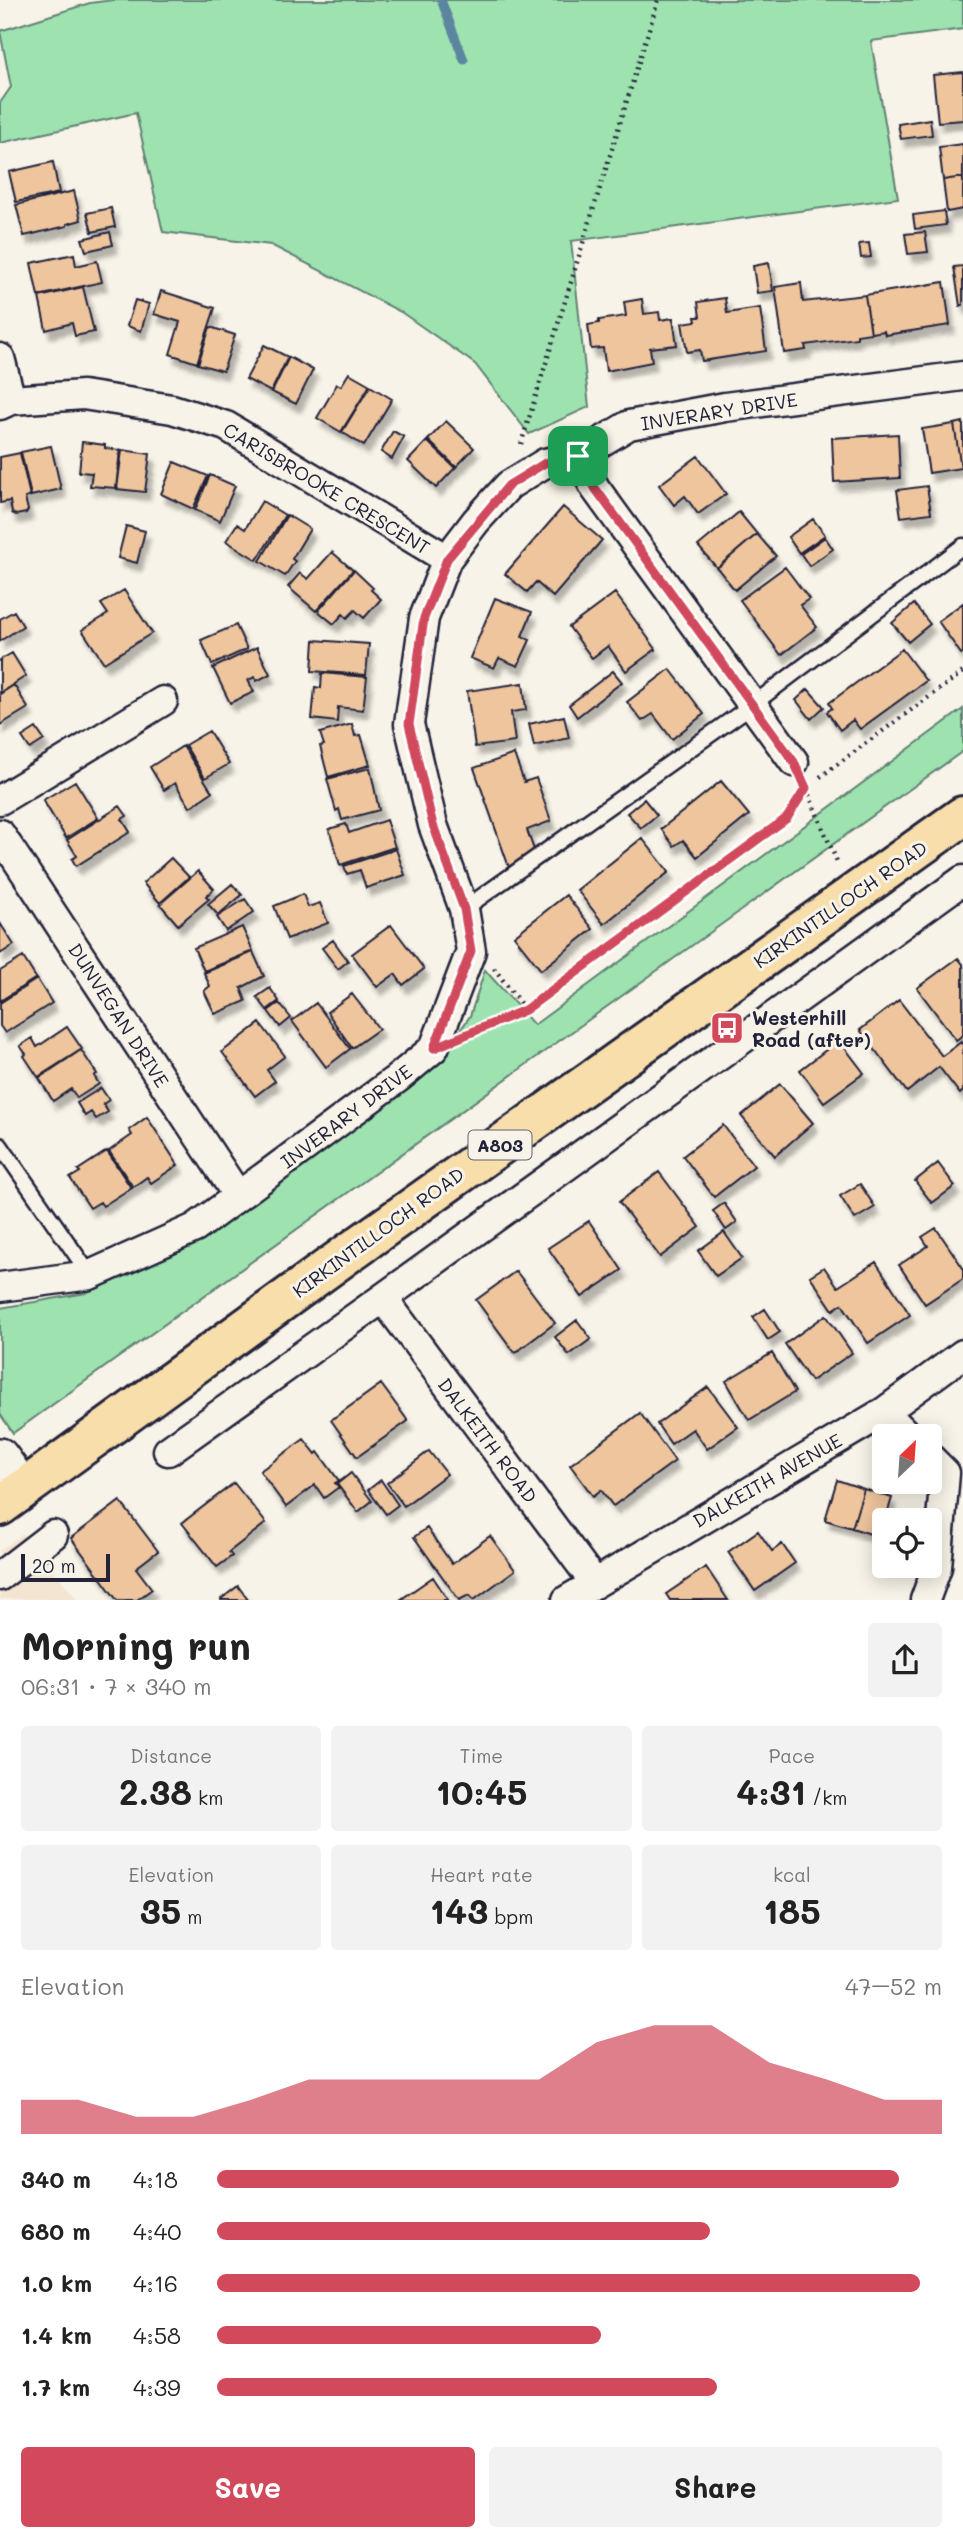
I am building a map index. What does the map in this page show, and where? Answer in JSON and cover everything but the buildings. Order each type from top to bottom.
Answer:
[{"type":"main road","name":"KIRKINTILLOCH ROAD","points":[[12,1497],[361,1244],[963,816]]},
{"type":"street","points":[[0,358],[5,403]]},
{"type":"street","name":"INVERARY DRIVE","points":[[0,1287],[90,1275],[195,1228],[398,1078],[434,1048],[471,951],[467,922],[433,825],[409,724],[424,618],[447,559],[509,485],[545,463],[578,456],[629,425],[725,407],[963,376]]},
{"type":"street","name":"CARISBROOKE CRESCENT","points":[[5,403],[83,396],[172,409],[226,426],[447,559]]},
{"type":"street","points":[[578,456],[595,488],[794,762]]},
{"type":"street","points":[[0,800],[163,701]]},
{"type":"street","name":"DUNVEGAN DRIVE","points":[[0,834],[238,1196]]},
{"type":"street","points":[[168,1451],[963,880]]},
{"type":"street","name":"DALKEITH ROAD","points":[[383,1298],[594,1582]]},
{"type":"street","name":"DALKEITH AVENUE","points":[[567,1600],[884,1412],[963,1354]]},
{"type":"street","points":[[884,1412],[896,1424]]},
{"type":"street","points":[[0,1456],[12,1497]]},
{"type":"street","points":[[925,1600],[937,1567],[945,1473],[942,1470]]},
{"type":"street","points":[[0,1576],[53,1535]]},
{"type":"lane","points":[[467,922],[963,546]]},
{"type":"lane","points":[[0,1145],[90,1275]]},
{"type":"path","points":[[509,485],[658,0]]},
{"type":"path","points":[[817,779],[963,672]]},
{"type":"path","points":[[794,762],[851,895]]},
{"type":"path","points":[[434,1048],[525,1010],[787,818],[806,788]]},
{"type":"path","points":[[467,922],[525,1010]]},
{"type":"shaded area","points":[[23,1534],[77,1599],[0,1599],[0,1550]]},
{"type":"green space","points":[[113,0],[963,0],[963,29],[871,41],[898,198],[571,241],[589,407],[529,434],[475,364],[401,312],[271,245],[163,232],[136,113],[0,143],[0,103],[11,87],[0,31],[90,3]]},
{"type":"green space","points":[[963,709],[963,751],[13,1433],[0,1414],[0,1308],[86,1293],[242,1211],[436,1066],[470,1016],[485,970],[534,1025]]},
{"type":"waterway","points":[[441,0],[464,60]]},
{"type":"place","name":"Westerhill Road (after)","points":[[727,1028]]},
{"type":"route","points":[[578,456],[595,488],[794,762],[806,788],[787,818],[525,1010],[434,1048],[452,1007],[471,951],[464,909],[433,825],[409,724],[424,618],[447,559],[476,521],[509,485],[545,463],[578,456]]}]
